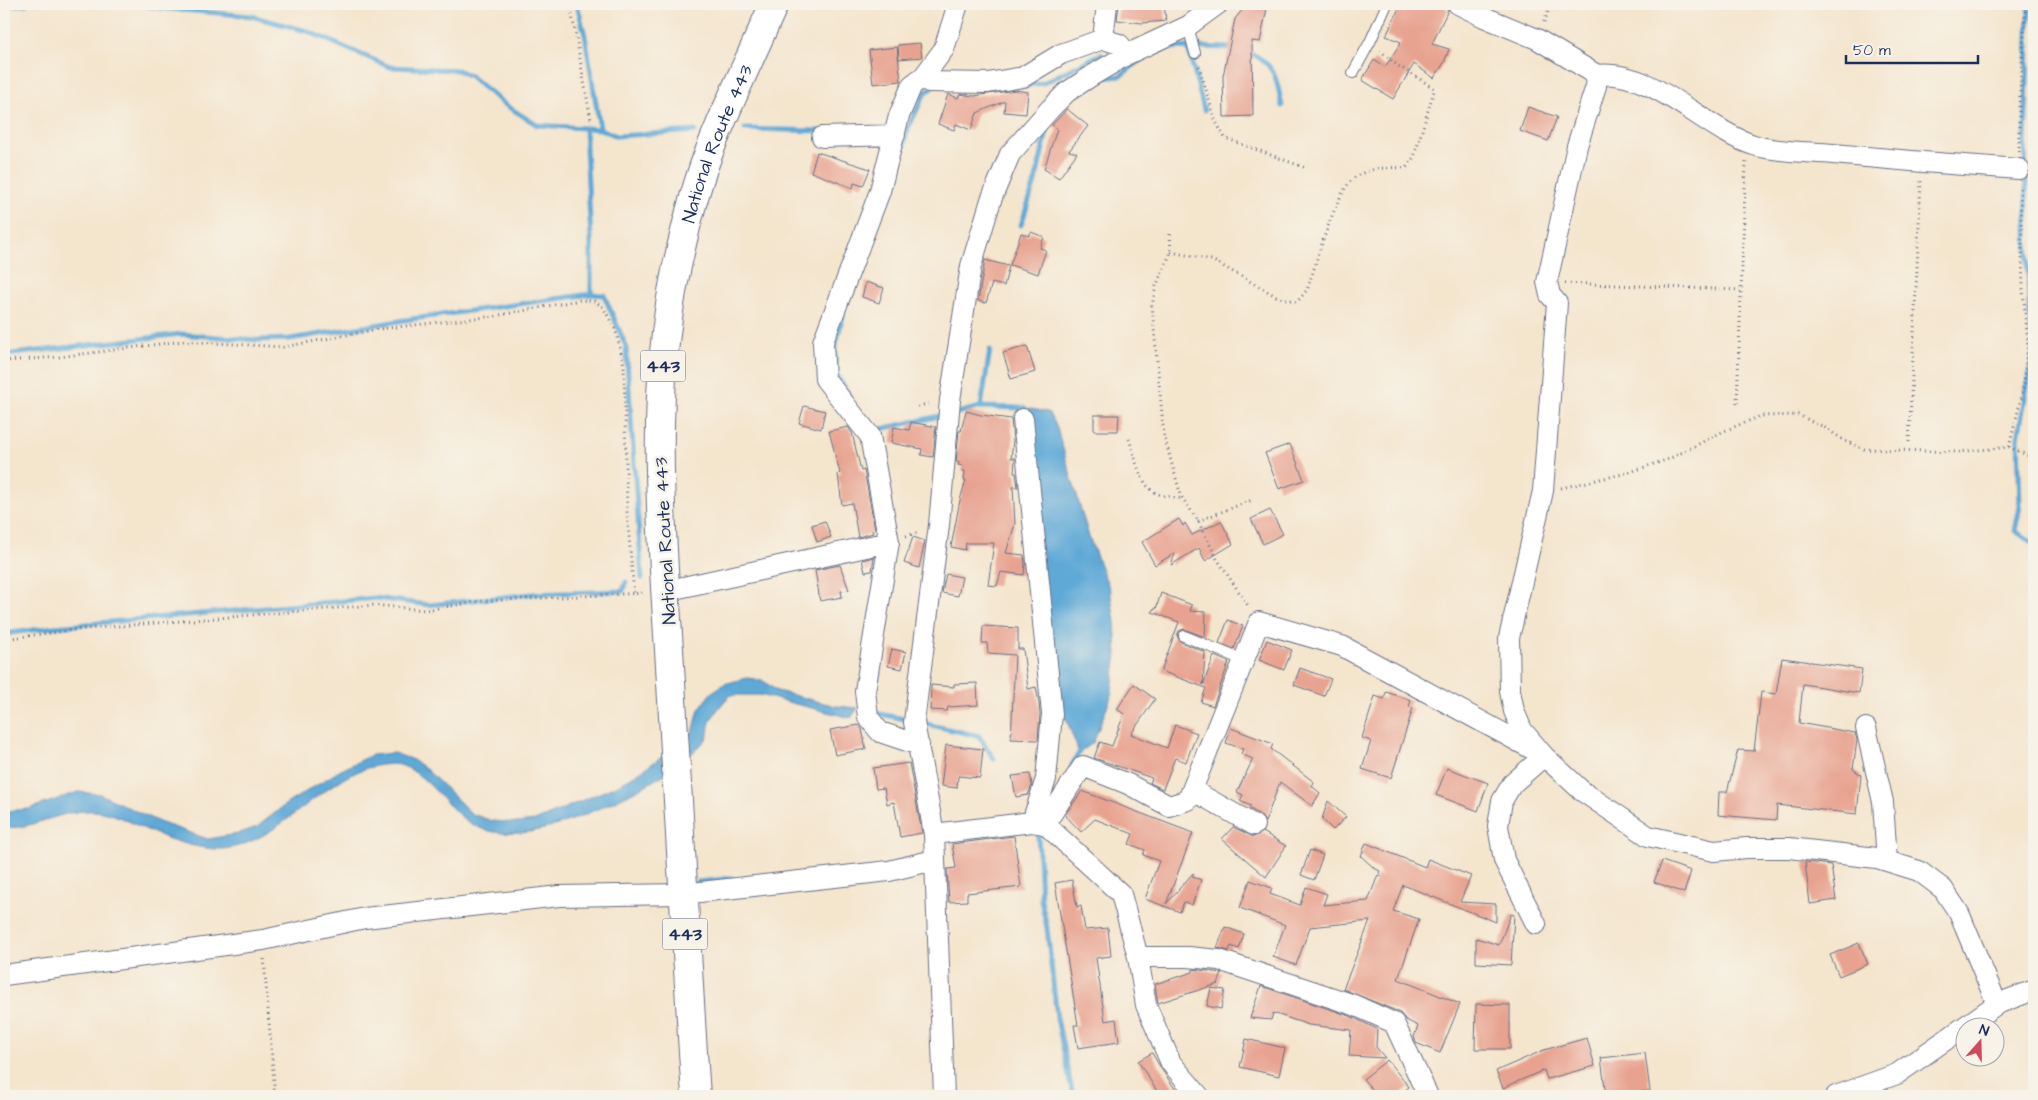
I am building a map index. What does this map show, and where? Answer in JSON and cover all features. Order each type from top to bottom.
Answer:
[{"type":"highway","name":"National Route 443","points":[[696,1096],[682,894],[665,591],[659,446],[663,357],[676,272],[692,204],[712,144],[774,4]]},
{"type":"street","points":[[919,745],[880,732],[868,717],[865,692],[889,542],[870,436],[825,379],[823,342],[880,191],[900,116],[912,85],[924,76],[944,49],[958,4]]},
{"type":"street","points":[[1103,39],[1107,4]]},
{"type":"street","points":[[944,1096],[934,834],[914,722],[939,525],[950,400],[971,266],[990,200],[1010,154],[1050,109],[1067,92],[1128,54],[1190,33],[1218,4]]},
{"type":"street","points":[[1458,4],[1484,18],[1537,39],[1597,75],[1609,74],[1638,81],[1689,107],[1732,137],[1759,147],[2019,169]]},
{"type":"street","points":[[924,76],[929,82],[988,84],[1023,77],[1061,54],[1103,39],[1118,44],[1128,54]]},
{"type":"street","points":[[1597,75],[1596,86],[1577,146],[1547,282],[1550,295],[1557,302],[1543,491],[1510,638],[1510,690],[1514,711],[1522,730],[1544,756],[1582,791],[1648,836],[1714,851],[1747,848],[1789,848],[1877,858],[1919,871],[1942,889],[1959,913],[1997,1004]]},
{"type":"street","points":[[822,137],[895,135]]},
{"type":"street","points":[[1023,419],[1052,714],[1046,779],[1038,823]]},
{"type":"street","points":[[665,591],[889,542]]},
{"type":"street","points":[[934,834],[1038,823],[1083,766],[1128,784],[1168,806],[1188,800],[1259,622],[1342,646],[1544,756]]},
{"type":"street","points":[[1866,728],[1883,802],[1887,861]]},
{"type":"street","points":[[1536,924],[1504,860],[1498,826],[1502,801],[1512,784],[1544,756]]},
{"type":"street","points":[[1192,790],[1254,825]]},
{"type":"street","points":[[1038,823],[1121,894],[1138,957],[1146,1005],[1171,1063],[1199,1096]]},
{"type":"street","points":[[4,975],[263,940],[365,918],[549,898],[682,894],[889,871],[934,860]]},
{"type":"street","points":[[1138,957],[1188,956],[1219,960],[1354,1005],[1394,1023],[1428,1096]]},
{"type":"street","points":[[1836,1096],[1897,1074],[1997,1004],[2034,990]]},
{"type":"lane","points":[[1354,73],[1387,4]]},
{"type":"lane","points":[[1190,33],[1195,53]]},
{"type":"lane","points":[[1184,636],[1243,660]]},
{"type":"path","points":[[570,4],[591,120]]},
{"type":"path","points":[[2009,448],[2023,391],[2028,345],[2023,290],[2019,169],[2019,106],[2026,4]]},
{"type":"path","points":[[1171,252],[1212,260],[1276,296],[1297,302],[1307,290],[1340,195],[1352,180],[1379,167],[1406,168],[1414,157],[1434,91],[1434,88],[1397,65],[1370,42]]},
{"type":"path","points":[[1195,53],[1215,120],[1225,138],[1306,168]]},
{"type":"path","points":[[1737,403],[1740,290],[1747,153]]},
{"type":"path","points":[[1908,442],[1922,162]]},
{"type":"path","points":[[1170,234],[1171,252],[1156,286],[1152,306],[1164,436],[1184,500],[1198,521],[1217,559],[1259,622]]},
{"type":"path","points":[[1547,282],[1740,290]]},
{"type":"path","points":[[4,361],[59,357],[182,341],[283,347],[379,329],[495,316],[580,300],[594,301],[603,307],[616,331],[624,365],[627,512],[634,595]]},
{"type":"path","points":[[1543,491],[1627,473],[1669,459],[1724,431],[1762,416],[1798,415],[1824,427],[1844,441],[1864,449],[1958,452],[2009,448],[2029,456],[2034,456]]},
{"type":"path","points":[[1130,440],[1142,477],[1150,489],[1156,493],[1184,500]]},
{"type":"path","points":[[1198,521],[1252,500]]},
{"type":"path","points":[[889,542],[939,525]]},
{"type":"path","points":[[4,639],[72,630],[374,605],[426,610],[481,601],[634,595],[665,591]]},
{"type":"path","points":[[263,940],[276,1096]]},
{"type":"water","points":[[1025,408],[1048,412],[1056,425],[1089,537],[1110,590],[1117,654],[1111,697],[1093,743],[1079,753],[1066,718],[1057,718]]},
{"type":"water","points":[[747,678],[762,680],[777,691],[836,706],[858,708],[851,718],[760,695],[731,695],[719,707],[712,718],[707,738],[676,766],[616,801],[571,820],[535,831],[502,833],[477,827],[461,816],[413,771],[391,764],[368,768],[348,776],[271,831],[251,841],[230,848],[210,849],[186,844],[154,833],[113,815],[92,811],[72,813],[25,826],[4,829],[4,811],[29,809],[78,792],[100,794],[159,822],[208,839],[237,834],[257,827],[286,804],[341,770],[372,755],[394,753],[413,760],[427,770],[472,814],[493,821],[516,823],[535,821],[618,785],[646,768],[687,739],[694,729],[699,709],[711,693],[724,684]]},
{"type":"building","points":[[1119,4],[1164,4],[1166,21],[1142,23],[1117,20]]},
{"type":"building","points":[[1247,4],[1268,4],[1260,42],[1252,41],[1253,116],[1224,117],[1223,76],[1235,19]]},
{"type":"building","points":[[1401,4],[1439,4],[1447,8],[1448,10],[1432,44],[1449,49],[1444,63],[1434,78],[1414,64],[1393,99],[1362,80],[1374,60],[1385,67],[1401,42],[1386,36]]},
{"type":"building","points":[[920,43],[922,57],[899,59],[898,45]]},
{"type":"building","points":[[897,47],[901,81],[873,84],[869,50]]},
{"type":"building","points":[[1015,90],[1028,92],[1026,114],[1004,112],[1005,101],[977,113],[971,130],[956,124],[954,130],[938,124],[948,94],[958,98],[960,94],[974,96]]},
{"type":"building","points":[[1528,107],[1557,117],[1548,141],[1520,131]]},
{"type":"building","points":[[1067,109],[1088,126],[1069,151],[1077,153],[1059,178],[1044,169],[1057,129],[1052,125]]},
{"type":"building","points":[[817,152],[870,169],[863,186],[854,183],[853,188],[811,172]]},
{"type":"building","points":[[1031,232],[1044,237],[1040,248],[1046,250],[1038,274],[1010,265],[1021,233],[1029,236]]},
{"type":"building","points":[[985,260],[1009,266],[1004,286],[992,283],[986,303],[978,301]]},
{"type":"building","points":[[866,282],[884,288],[879,303],[862,297]]},
{"type":"building","points":[[1027,346],[1035,372],[1011,379],[1003,353]]},
{"type":"building","points":[[804,406],[825,411],[821,429],[799,423]]},
{"type":"building","points":[[966,411],[1011,419],[1013,441],[1011,458],[1015,458],[1014,473],[1016,473],[1018,487],[1013,487],[1015,524],[1006,553],[1024,555],[1025,564],[1024,575],[1001,572],[997,586],[988,585],[994,543],[966,543],[965,550],[951,547],[966,480],[964,480],[965,471],[962,471],[963,466],[958,465],[959,462],[956,462],[959,431],[961,431]]},
{"type":"building","points":[[1094,415],[1119,415],[1118,431],[1094,431]]},
{"type":"building","points":[[911,422],[936,427],[933,457],[921,455],[922,449],[891,443],[894,427],[909,430]]},
{"type":"building","points":[[848,427],[852,433],[861,471],[864,470],[875,529],[872,530],[873,533],[858,537],[852,503],[842,505],[838,474],[840,473],[829,431]]},
{"type":"building","points":[[1290,444],[1304,480],[1279,489],[1265,453]]},
{"type":"building","points":[[1270,510],[1283,534],[1263,544],[1251,519]]},
{"type":"building","points":[[1179,519],[1183,526],[1185,523],[1192,535],[1221,521],[1233,544],[1205,561],[1199,548],[1171,565],[1175,553],[1155,565],[1142,542]]},
{"type":"building","points":[[825,521],[831,537],[817,542],[812,525]]},
{"type":"building","points":[[913,537],[925,541],[919,568],[904,563]]},
{"type":"building","points":[[874,557],[872,571],[865,572],[862,560]]},
{"type":"building","points":[[840,565],[849,590],[841,591],[842,597],[820,601],[815,570]]},
{"type":"building","points":[[946,574],[962,577],[958,596],[942,593]]},
{"type":"building","points":[[1161,593],[1192,605],[1190,611],[1206,612],[1205,637],[1184,629],[1179,631],[1177,636],[1181,642],[1205,652],[1203,685],[1214,656],[1229,662],[1213,706],[1201,702],[1206,688],[1161,671],[1179,622],[1152,612],[1153,609],[1156,609]]},
{"type":"building","points":[[1228,620],[1243,626],[1234,649],[1219,643]]},
{"type":"building","points":[[983,626],[1018,628],[1018,649],[1023,649],[1028,689],[1036,687],[1039,703],[1038,740],[1011,739],[1015,655],[988,653],[987,643],[982,643]]},
{"type":"building","points":[[1267,640],[1292,650],[1284,670],[1259,660]]},
{"type":"building","points":[[892,649],[906,652],[902,669],[888,666]]},
{"type":"building","points":[[1782,658],[1862,669],[1859,693],[1803,684],[1799,723],[1855,733],[1857,740],[1853,769],[1861,775],[1857,814],[1777,805],[1776,820],[1718,815],[1719,792],[1727,792],[1738,750],[1754,751],[1761,692],[1776,694]]},
{"type":"building","points":[[1300,668],[1331,679],[1324,696],[1294,685]]},
{"type":"building","points":[[977,683],[978,705],[948,707],[947,711],[930,710],[931,685],[954,687],[954,684]]},
{"type":"building","points":[[1134,684],[1155,699],[1131,734],[1167,748],[1175,725],[1197,733],[1186,762],[1175,758],[1163,789],[1150,783],[1152,778],[1094,758],[1100,742],[1112,746],[1124,714],[1117,709]]},
{"type":"building","points":[[1386,692],[1411,700],[1409,707],[1413,708],[1391,778],[1362,769],[1371,741],[1362,738],[1375,696],[1384,699]]},
{"type":"building","points":[[859,725],[862,729],[866,749],[835,755],[830,730]]},
{"type":"building","points":[[1231,728],[1273,744],[1271,749],[1314,782],[1312,786],[1320,793],[1312,806],[1280,782],[1265,822],[1260,815],[1249,808],[1251,806],[1240,801],[1243,795],[1237,792],[1253,759],[1241,754],[1243,749],[1226,743]]},
{"type":"building","points":[[946,745],[983,749],[980,778],[958,776],[957,788],[941,786]]},
{"type":"building","points":[[909,763],[922,833],[900,837],[894,802],[887,804],[884,788],[876,789],[873,768]]},
{"type":"building","points":[[1447,768],[1488,783],[1478,811],[1436,795]]},
{"type":"building","points":[[1030,774],[1032,785],[1028,795],[1016,797],[1012,776]]},
{"type":"building","points":[[1082,791],[1193,833],[1166,904],[1193,873],[1193,877],[1201,880],[1192,905],[1184,902],[1180,912],[1145,899],[1159,861],[1143,855],[1145,850],[1129,844],[1133,834],[1095,819],[1081,832],[1065,815]]},
{"type":"building","points":[[1328,801],[1346,817],[1333,830],[1322,819]]},
{"type":"building","points":[[1233,827],[1254,837],[1263,832],[1286,846],[1266,877],[1222,839]]},
{"type":"building","points":[[1014,836],[1021,887],[967,893],[967,901],[949,902],[947,869],[956,868],[952,844]]},
{"type":"building","points":[[1366,843],[1425,867],[1428,859],[1471,876],[1460,902],[1496,904],[1496,922],[1403,885],[1393,911],[1419,919],[1398,979],[1460,1004],[1440,1053],[1416,1043],[1414,1037],[1418,1026],[1406,1020],[1399,1012],[1343,989],[1370,921],[1310,927],[1296,965],[1273,957],[1285,925],[1240,908],[1250,880],[1272,888],[1270,894],[1300,905],[1306,887],[1327,894],[1323,905],[1368,901],[1378,875],[1383,877],[1379,873],[1380,871],[1361,856]]},
{"type":"building","points":[[1310,850],[1323,855],[1314,880],[1301,875]]},
{"type":"building","points":[[1662,861],[1691,871],[1684,893],[1654,882]]},
{"type":"building","points":[[1805,862],[1831,865],[1836,900],[1810,904]]},
{"type":"building","points":[[1072,880],[1077,907],[1081,906],[1085,930],[1108,928],[1111,956],[1096,958],[1105,1021],[1116,1019],[1119,1042],[1078,1048],[1074,1025],[1078,1025],[1055,883]]},
{"type":"building","points":[[1511,914],[1514,915],[1511,965],[1476,963],[1476,938],[1499,945]]},
{"type":"building","points":[[1225,927],[1244,934],[1239,949],[1231,946],[1229,951],[1217,948]]},
{"type":"building","points":[[1859,943],[1868,964],[1839,976],[1830,955]]},
{"type":"building","points":[[1193,969],[1222,973],[1218,984],[1158,1003],[1155,984],[1193,972]]},
{"type":"building","points":[[1261,986],[1350,1016],[1377,1029],[1376,1047],[1385,1058],[1349,1056],[1351,1030],[1309,1025],[1273,1013],[1271,1020],[1250,1018]]},
{"type":"building","points":[[1211,988],[1225,990],[1221,1009],[1207,1006]]},
{"type":"building","points":[[1476,1004],[1510,1005],[1510,1049],[1475,1049]]},
{"type":"building","points":[[1587,1038],[1595,1066],[1547,1079],[1544,1070],[1503,1088],[1496,1071],[1544,1050]]},
{"type":"building","points":[[1246,1039],[1285,1048],[1279,1076],[1240,1067]]},
{"type":"building","points":[[1152,1053],[1180,1096],[1160,1096],[1138,1061]]},
{"type":"building","points":[[1645,1053],[1650,1091],[1606,1096],[1601,1058]]},
{"type":"building","points":[[1387,1060],[1409,1087],[1398,1096],[1378,1096],[1363,1079]]},
{"type":"waterway","points":[[4,6],[26,4]]},
{"type":"waterway","points":[[140,4],[159,8],[251,16],[307,31],[390,67],[458,70],[470,76],[504,104],[537,125],[600,129],[617,136],[695,131]]},
{"type":"waterway","points":[[577,4],[585,35],[600,129]]},
{"type":"waterway","points":[[2029,4],[2025,143],[2029,306],[2033,351],[2018,438],[2020,506],[2015,531],[2034,543]]},
{"type":"waterway","points":[[1103,78],[1120,76],[1148,54],[1169,48],[1188,47],[1204,110]]},
{"type":"waterway","points":[[1192,47],[1234,48]]},
{"type":"waterway","points":[[1247,52],[1264,61],[1269,66],[1276,80],[1282,106]]},
{"type":"waterway","points":[[1024,86],[1043,83],[1101,54]]},
{"type":"waterway","points":[[888,198],[896,177],[908,128],[926,91],[931,89]]},
{"type":"waterway","points":[[1021,225],[1036,179],[1049,122]]},
{"type":"waterway","points":[[585,129],[591,239],[591,294]]},
{"type":"waterway","points":[[745,129],[819,131]]},
{"type":"waterway","points":[[4,355],[181,334],[257,340],[290,339],[405,320],[591,294],[604,295],[626,346],[642,578]]},
{"type":"waterway","points":[[843,316],[835,348],[836,373],[849,395]]},
{"type":"waterway","points":[[981,407],[990,350]]},
{"type":"waterway","points":[[957,413],[981,407],[1025,408]]},
{"type":"waterway","points":[[876,430],[940,416]]},
{"type":"waterway","points":[[4,634],[54,627],[376,598],[429,605],[532,594],[623,591],[626,582]]},
{"type":"waterway","points":[[871,712],[909,720]]},
{"type":"waterway","points":[[918,722],[979,736],[994,759]]},
{"type":"waterway","points":[[1072,765],[1079,753]]},
{"type":"waterway","points":[[1038,832],[1041,900],[1047,928],[1057,1018],[1073,1096]]},
{"type":"waterway","points":[[698,882],[732,878]]}]
